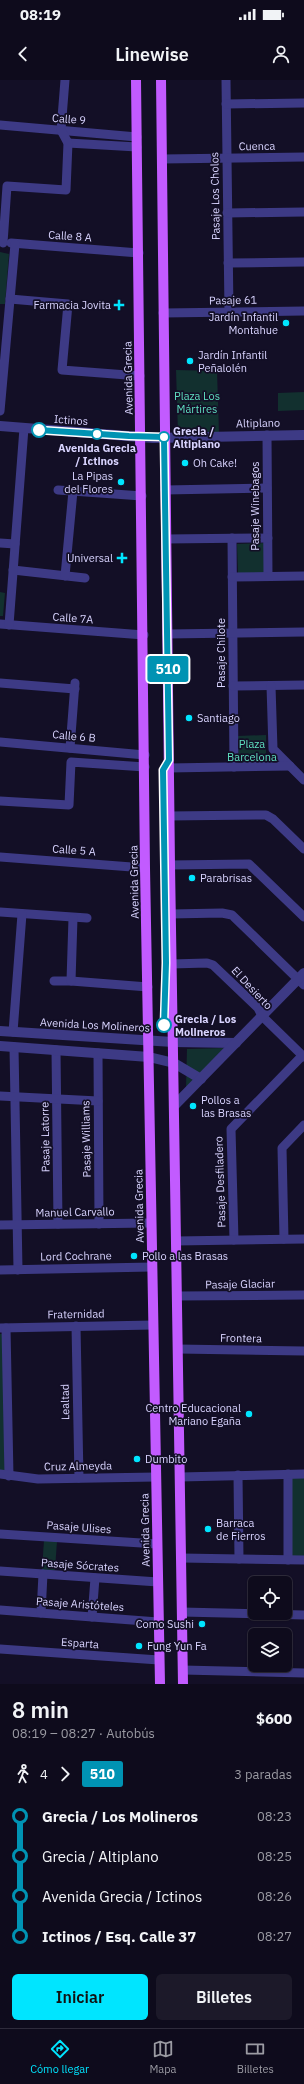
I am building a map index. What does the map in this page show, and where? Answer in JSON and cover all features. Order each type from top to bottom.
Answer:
[{"type":"main road","name":"Avenida Grecia","points":[[136,80],[144,635],[145,868],[150,1057],[151,1223],[160,1684]]},
{"type":"main road","points":[[161,80],[170,914],[174,1063],[183,1684]]},
{"type":"street","points":[[2,243],[7,186],[66,190],[68,143],[61,130],[65,80]]},
{"type":"street","name":"Pasaje Los Cholos","points":[[226,80],[228,312]]},
{"type":"street","points":[[226,104],[304,103]]},
{"type":"street","name":"Calle 9","points":[[0,126],[61,130],[137,142]]},
{"type":"street","points":[[68,143],[137,142]]},
{"type":"street","name":"Cuenca","points":[[162,159],[304,157]]},
{"type":"street","points":[[227,213],[304,212]]},
{"type":"street","name":"Calle 8 A","points":[[2,243],[139,253]]},
{"type":"street","points":[[0,411],[15,244]]},
{"type":"street","points":[[228,263],[304,262]]},
{"type":"street","points":[[10,299],[68,304],[62,370],[140,376]]},
{"type":"street","name":"Pasaje 61","points":[[163,313],[304,311]]},
{"type":"street","name":"Ictinos","points":[[0,426],[141,437]]},
{"type":"street","points":[[5,625],[13,570],[24,428]]},
{"type":"street","name":"Pasaje Winebagos","points":[[267,435],[268,576]]},
{"type":"street","name":"Altiplano","points":[[141,437],[304,435]]},
{"type":"street","points":[[165,490],[267,488]]},
{"type":"street","points":[[58,490],[142,496]]},
{"type":"street","points":[[65,576],[73,491]]},
{"type":"street","name":"Pasaje Chilote","points":[[232,538],[234,767]]},
{"type":"street","points":[[166,539],[268,538]]},
{"type":"street","points":[[0,543],[15,544]]},
{"type":"street","points":[[13,570],[85,578]]},
{"type":"street","points":[[232,577],[304,576]]},
{"type":"street","name":"Calle 7A","points":[[5,625],[144,635]]},
{"type":"street","points":[[167,634],[304,632]]},
{"type":"street","points":[[0,683],[75,686],[70,748]]},
{"type":"street","points":[[233,686],[304,686]]},
{"type":"street","points":[[271,686],[272,746],[274,751],[304,780]]},
{"type":"street","name":"Calle 6 B","points":[[0,742],[145,755]]},
{"type":"street","points":[[0,800],[69,805],[72,762],[145,767]]},
{"type":"street","points":[[169,768],[290,766]]},
{"type":"street","points":[[169,816],[266,815],[273,818],[304,849]]},
{"type":"street","name":"Calle 5 A","points":[[0,857],[145,868]]},
{"type":"street","points":[[170,865],[249,864],[304,917]]},
{"type":"street","points":[[0,912],[87,918]]},
{"type":"street","points":[[13,1032],[22,914]]},
{"type":"street","points":[[170,914],[230,914],[302,979],[262,1016],[174,1106]]},
{"type":"street","points":[[71,981],[73,918]]},
{"type":"street","name":"El Desierto","points":[[171,964],[204,963],[213,965],[258,1008],[262,1016],[303,1057]]},
{"type":"street","points":[[54,981],[148,987]]},
{"type":"street","name":"Avenida Los Molineros","points":[[0,1031],[173,1042],[236,1043]]},
{"type":"street","points":[[0,1046],[150,1057],[174,1063],[201,1079]]},
{"type":"street","points":[[14,1047],[18,1270]]},
{"type":"street","name":"Pasaje Latorre","points":[[56,1050],[58,1224]]},
{"type":"street","name":"Pasaje Williams","points":[[98,1053],[99,1224]]},
{"type":"street","name":"Pasaje Desfiladero","points":[[234,1240],[231,1129],[303,1057]]},
{"type":"street","points":[[0,1096],[98,1101]]},
{"type":"street","points":[[284,1239],[282,1148],[304,1125]]},
{"type":"street","name":"Manuel Carvallo","points":[[0,1225],[151,1223]]},
{"type":"street","points":[[176,1241],[304,1239]]},
{"type":"street","name":"Lord Cochrane","points":[[0,1270],[152,1267]]},
{"type":"street","name":"Pasaje Glaciar","points":[[177,1296],[304,1295]]},
{"type":"street","name":"Fraternidad","points":[[3,1328],[153,1325]]},
{"type":"street","name":"Lealtad","points":[[76,1326],[79,1478]]},
{"type":"street","points":[[3,1328],[5,1475]]},
{"type":"street","name":"Frontera","points":[[178,1349],[304,1351]]},
{"type":"street","points":[[288,1474],[288,1560]]},
{"type":"street","points":[[180,1477],[304,1474]]},
{"type":"street","name":"Cruz Almeyda","points":[[5,1475],[38,1479],[156,1476]]},
{"type":"street","points":[[238,1476],[239,1559]]},
{"type":"street","name":"Pasaje Ulises","points":[[0,1534],[157,1544]]},
{"type":"street","points":[[181,1558],[304,1560]]},
{"type":"street","name":"Pasaje Sócrates","points":[[0,1571],[158,1582]]},
{"type":"street","points":[[41,1613],[43,1574]]},
{"type":"street","points":[[92,1617],[95,1578]]},
{"type":"street","name":"Pasaje Aristóteles","points":[[0,1610],[158,1622]]},
{"type":"street","points":[[182,1612],[304,1615]]},
{"type":"street","name":"Esparta","points":[[0,1649],[159,1660]]},
{"type":"street","points":[[183,1670],[304,1672]]},
{"type":"green space","points":[[0,252],[9,254],[5,304],[0,304]]},
{"type":"green space","name":"Plaza Los Mártires","points":[[176,370],[217,371],[219,433],[178,433]]},
{"type":"green space","points":[[304,392],[304,410],[278,411],[278,393]]},
{"type":"green space","points":[[265,543],[265,573],[238,573],[237,544]]},
{"type":"green space","points":[[0,592],[5,593],[3,616],[0,616]]},
{"type":"green space","name":"Plaza Barcelona","points":[[266,735],[266,764],[239,765],[238,736]]},
{"type":"green space","points":[[224,1048],[186,1088],[187,1049]]},
{"type":"green space","points":[[0,1334],[3,1334],[5,1471],[0,1470]]},
{"type":"green space","points":[[291,1477],[304,1477],[304,1556],[291,1556]]},
{"type":"green space","points":[[44,1540],[57,1541],[55,1570],[42,1570]]},
{"type":"bus line","name":"510","points":[[39,430],[153,438],[164,437],[169,760],[163,770],[166,963],[164,1025]]},
{"type":"place","name":"Farmacia Jovita","points":[[119,305]]},
{"type":"place","name":"Jardín Infantil Montahue","points":[[286,323]]},
{"type":"place","name":"Jardín Infantil Peñalolén","points":[[190,361]]},
{"type":"place","name":"Avenida Grecia / Ictinos","points":[[97,434]]},
{"type":"place","name":"Grecia / Altiplano","points":[[164,437]]},
{"type":"place","name":"Oh Cake!","points":[[185,463]]},
{"type":"place","name":"La Pipas del Flores","points":[[121,482]]},
{"type":"place","name":"Universal","points":[[122,558]]},
{"type":"place","name":"Santiago","points":[[189,718]]},
{"type":"place","name":"Parabrisas","points":[[192,878]]},
{"type":"place","name":"Grecia / Los Molineros","points":[[164,1025]]},
{"type":"place","name":"Pollos a las Brasas","points":[[193,1106]]},
{"type":"place","name":"Pollo a las Brasas","points":[[134,1256]]},
{"type":"place","name":"Centro Educacional Mariano Egaña","points":[[249,1414]]},
{"type":"place","name":"Dumbito","points":[[137,1459]]},
{"type":"place","name":"Barraca de Fierros","points":[[208,1529]]},
{"type":"place","name":"Como Sushi","points":[[202,1624]]},
{"type":"place","name":"Fung Yun Fa","points":[[139,1646]]}]
